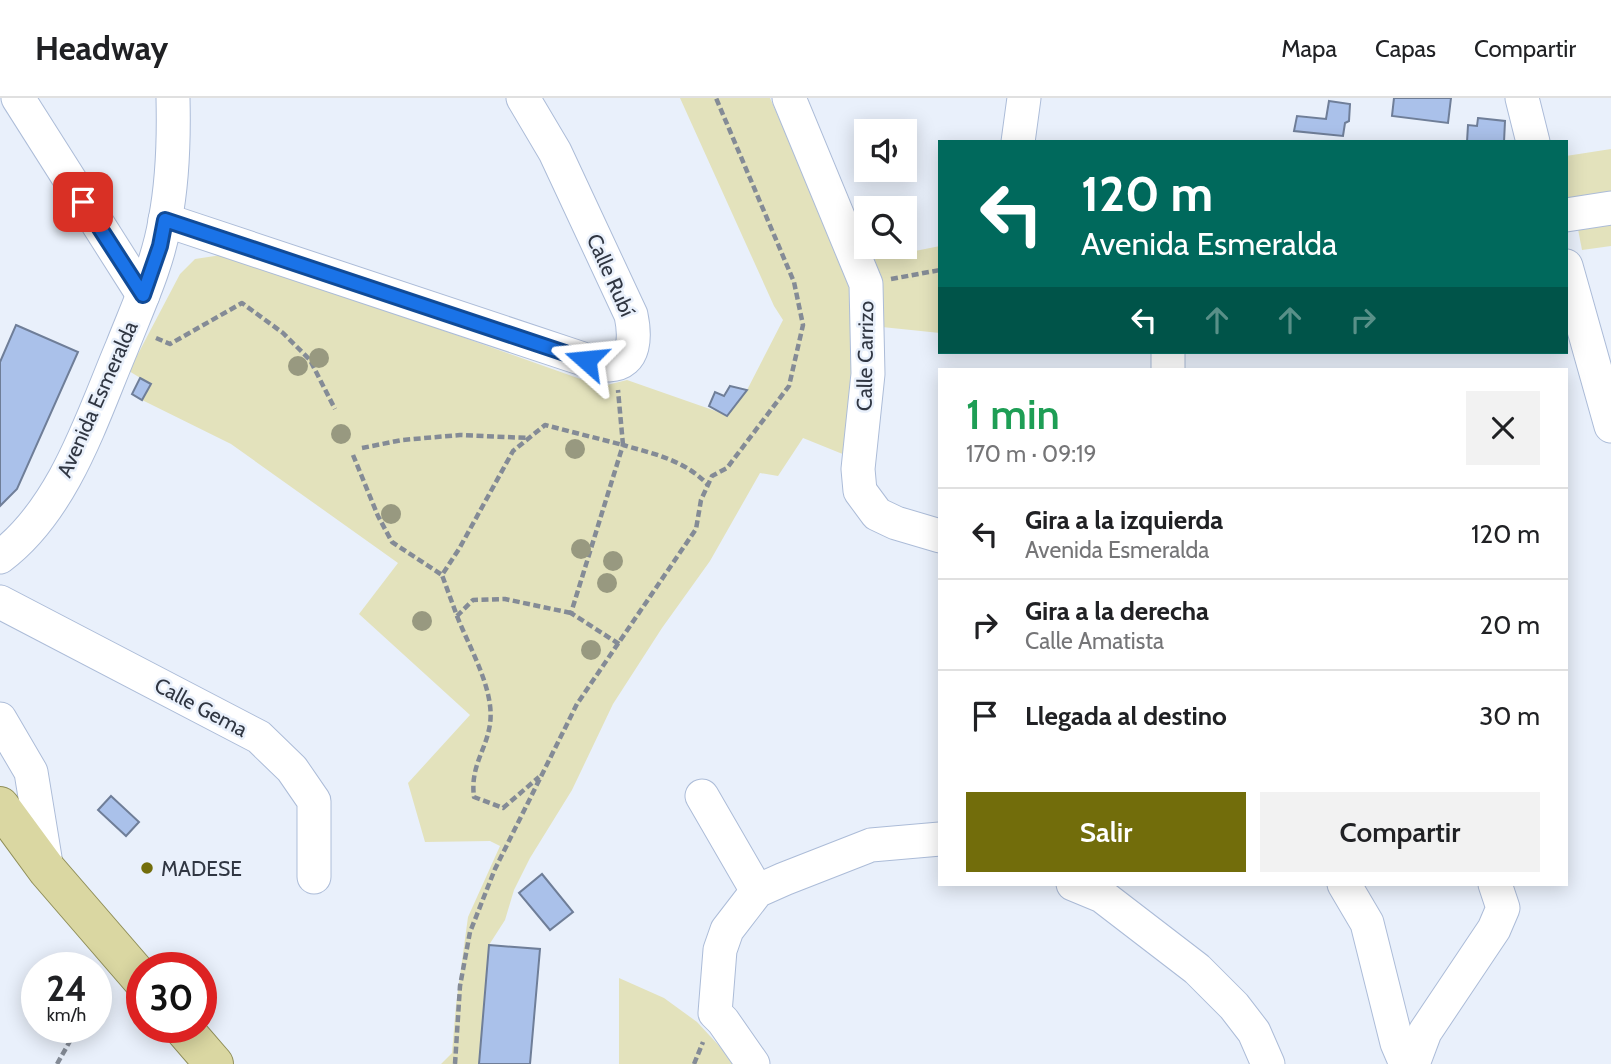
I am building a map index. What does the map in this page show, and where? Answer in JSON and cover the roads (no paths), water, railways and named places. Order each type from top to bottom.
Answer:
[{"type":"main road","points":[[0,806],[47,870],[126,961]]},
{"type":"main road","points":[[196,1043],[214,1064]]},
{"type":"street","points":[[18,98],[143,295]]},
{"type":"street","name":"Avenida Esmeralda","points":[[0,557],[11,549],[44,510],[78,454],[143,295],[160,246],[165,220],[174,145],[173,98]]},
{"type":"street","name":"Calle Rubí","points":[[165,220],[586,360],[608,365],[622,362],[633,348],[631,315],[555,152],[523,98]]},
{"type":"street","name":"Calle Carrizo","points":[[789,98],[866,285],[869,374],[858,469],[860,491],[877,514],[896,523],[938,535]]},
{"type":"street","points":[[1018,140],[1024,98]]},
{"type":"street","points":[[1522,98],[1532,140]]},
{"type":"street","points":[[1568,215],[1611,208]]},
{"type":"street","points":[[1568,273],[1611,426]]},
{"type":"street","name":"Calle Gema","points":[[0,602],[259,737],[292,768],[314,801],[314,877]]},
{"type":"street","points":[[0,719],[31,772],[47,870]]},
{"type":"street","points":[[702,796],[757,891]]},
{"type":"street","points":[[753,1064],[715,1013],[720,950],[727,930],[757,891],[871,845],[938,839]]},
{"type":"street","points":[[1078,886],[1102,896],[1197,969],[1234,1006],[1254,1032],[1268,1064]]},
{"type":"street","points":[[1345,886],[1367,923],[1403,1059]]},
{"type":"street","points":[[1403,1059],[1425,1032],[1494,929],[1503,908],[1496,886]]},
{"type":"street","points":[[1389,1008],[1399,1017],[1418,1022],[1440,1008]]},
{"type":"place","name":"MADESE","points":[[147,868]]}]
